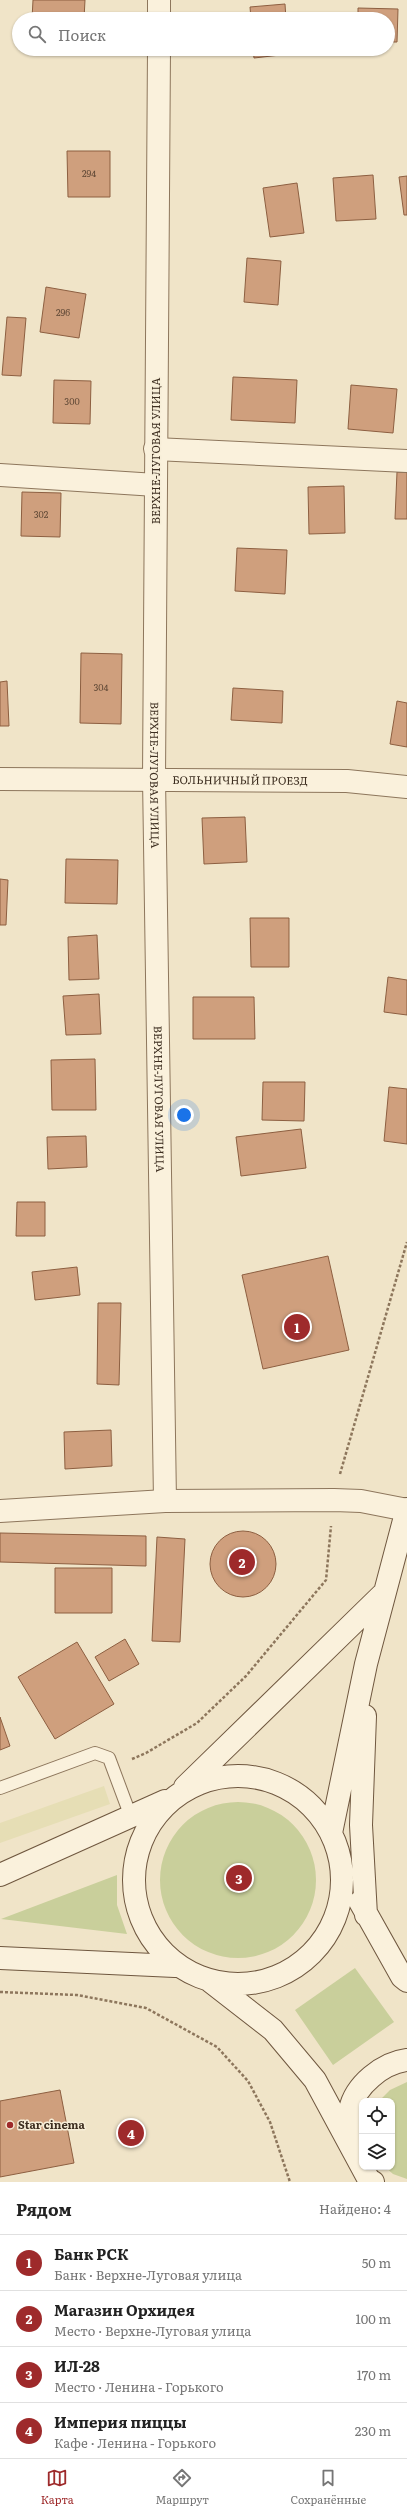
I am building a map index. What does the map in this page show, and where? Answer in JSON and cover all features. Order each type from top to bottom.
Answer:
[{"type":"street","points":[[159,0],[159,12]]},
{"type":"street","name":"ВЕРХНЕ-ЛУГОВАЯ УЛИЦА","points":[[159,56],[155,449],[154,778],[165,1501]]},
{"type":"street","points":[[155,449],[407,461]]},
{"type":"street","points":[[0,475],[156,485]]},
{"type":"street","name":"БОЛЬНИЧНЫЙ ПРОЕЗД","points":[[0,779],[154,778],[347,781],[407,787]]},
{"type":"street","points":[[0,1510],[165,1501],[334,1500],[361,1501],[407,1510],[382,1595],[366,1664],[334,1842],[342,1886],[340,1904],[324,1940],[309,1956],[290,1970],[262,1982],[229,1984],[209,1980],[190,1974],[175,1966],[147,1929],[138,1909],[134,1884],[135,1861],[149,1826],[176,1794],[382,1595]]},
{"type":"street","points":[[366,1664],[361,1825],[366,1915]]},
{"type":"street","points":[[0,1875],[131,1817],[202,1782],[230,1776],[255,1777],[278,1783],[309,1804],[320,1816],[334,1842],[366,1915],[405,1981]]},
{"type":"street","points":[[0,1958],[175,1966]]},
{"type":"street","points":[[209,1980],[273,2030],[316,2080],[370,2181]]},
{"type":"street","points":[[349,2144],[350,2110],[365,2082],[394,2061],[407,2060]]},
{"type":"lane","points":[[0,1788],[95,1753],[109,1758],[131,1817]]},
{"type":"path","points":[[112,1766],[146,1753],[197,1723],[246,1676],[326,1580],[334,1500],[346,1448],[407,1242]]},
{"type":"path","points":[[0,1992],[76,1995],[146,2008],[217,2047],[248,2081],[270,2122],[290,2182]]},
{"type":"shaded area","points":[[104,1786],[110,1804],[0,1843],[0,1823]]},
{"type":"green space","points":[[230,1802],[246,1802],[261,1805],[275,1811],[293,1825],[307,1843],[313,1857],[316,1880],[313,1903],[307,1917],[293,1935],[275,1949],[261,1955],[246,1958],[230,1958],[215,1955],[201,1949],[183,1935],[173,1923],[163,1903],[160,1888],[160,1872],[163,1857],[169,1843],[183,1825],[195,1815],[215,1805]]},
{"type":"green space","points":[[117,1875],[117,1905],[127,1934],[1,1919]]},
{"type":"green space","points":[[355,1968],[394,2022],[333,2065],[295,2010]]},
{"type":"green space","points":[[407,2082],[407,2179],[393,2174],[388,2170],[395,2170],[395,2098],[382,2098],[390,2090]]},
{"type":"building","points":[[33,0],[85,0],[84,12],[32,12]]},
{"type":"building","points":[[285,4],[286,12],[250,12],[250,7]]},
{"type":"building","points":[[358,8],[398,9],[397,42],[395,42],[395,12],[358,12]]},
{"type":"building","points":[[254,56],[272,56],[254,58]]},
{"type":"building","points":[[67,151],[110,151],[110,197],[68,197]]},
{"type":"building","points":[[373,175],[376,219],[336,221],[333,178]]},
{"type":"building","points":[[407,176],[407,215],[404,215],[399,177]]},
{"type":"building","points":[[297,183],[304,233],[270,237],[263,188]]},
{"type":"building","points":[[247,258],[281,261],[278,305],[244,302]]},
{"type":"building","points":[[46,287],[86,294],[79,338],[40,332]]},
{"type":"building","points":[[7,317],[26,318],[21,376],[2,375]]},
{"type":"building","points":[[233,377],[297,380],[295,423],[231,420]]},
{"type":"building","points":[[54,380],[91,381],[90,424],[53,423]]},
{"type":"building","points":[[351,385],[397,389],[393,433],[348,429]]},
{"type":"building","points":[[397,472],[407,472],[407,519],[395,519]]},
{"type":"building","points":[[344,486],[345,533],[309,534],[308,487]]},
{"type":"building","points":[[22,492],[61,493],[60,537],[21,536]]},
{"type":"building","points":[[237,548],[287,550],[285,594],[235,591]]},
{"type":"building","points":[[81,653],[122,654],[121,724],[80,723]]},
{"type":"building","points":[[7,681],[9,726],[0,726],[0,682]]},
{"type":"building","points":[[233,688],[283,691],[282,723],[231,720]]},
{"type":"building","points":[[397,701],[407,703],[407,747],[390,744]]},
{"type":"building","points":[[245,817],[247,862],[204,864],[202,818]]},
{"type":"building","points":[[66,859],[118,860],[117,904],[65,903]]},
{"type":"building","points":[[0,879],[8,880],[6,925],[0,925]]},
{"type":"building","points":[[250,918],[289,918],[289,967],[251,967]]},
{"type":"building","points":[[97,935],[99,979],[69,980],[68,937]]},
{"type":"building","points":[[388,977],[407,980],[407,1015],[384,1012]]},
{"type":"building","points":[[99,994],[101,1034],[66,1035],[63,996]]},
{"type":"building","points":[[193,997],[254,997],[255,1039],[193,1039]]},
{"type":"building","points":[[95,1059],[96,1110],[52,1110],[51,1060]]},
{"type":"building","points":[[263,1082],[305,1082],[304,1121],[262,1120]]},
{"type":"building","points":[[389,1087],[407,1089],[407,1144],[384,1141]]},
{"type":"building","points":[[301,1129],[306,1168],[241,1176],[236,1137]]},
{"type":"building","points":[[86,1136],[87,1167],[48,1169],[47,1137]]},
{"type":"building","points":[[17,1202],[45,1202],[45,1236],[16,1236]]},
{"type":"building","points":[[328,1256],[349,1350],[263,1369],[242,1275]]},
{"type":"building","points":[[77,1267],[80,1295],[35,1300],[32,1272]]},
{"type":"building","points":[[98,1303],[121,1303],[119,1385],[97,1384]]},
{"type":"building","points":[[111,1430],[112,1466],[65,1469],[64,1432]]},
{"type":"building","points":[[237,1531],[249,1531],[261,1536],[271,1546],[276,1558],[274,1577],[261,1592],[249,1597],[237,1597],[225,1592],[215,1582],[210,1570],[210,1558],[215,1546],[225,1536]]},
{"type":"building","points":[[0,1533],[146,1536],[146,1566],[0,1562]]},
{"type":"building","points":[[157,1537],[185,1539],[180,1642],[152,1641]]},
{"type":"building","points":[[55,1568],[112,1568],[112,1613],[55,1613]]},
{"type":"building","points":[[125,1639],[139,1664],[109,1681],[95,1657]]},
{"type":"building","points":[[77,1642],[114,1704],[55,1739],[18,1677]]},
{"type":"building","points":[[0,1717],[10,1746],[0,1750]]},
{"type":"building","points":[[60,2090],[74,2163],[0,2177],[0,2101]]},
{"type":"place","name":"Банк РСК","points":[[297,1327]]},
{"type":"place","name":"Магазин Орхидея","points":[[242,1562]]},
{"type":"place","name":"ИЛ-28","points":[[239,1878]]},
{"type":"place","name":"Star cinema","points":[[10,2125]]},
{"type":"place","name":"Империя пиццы","points":[[131,2133]]}]
